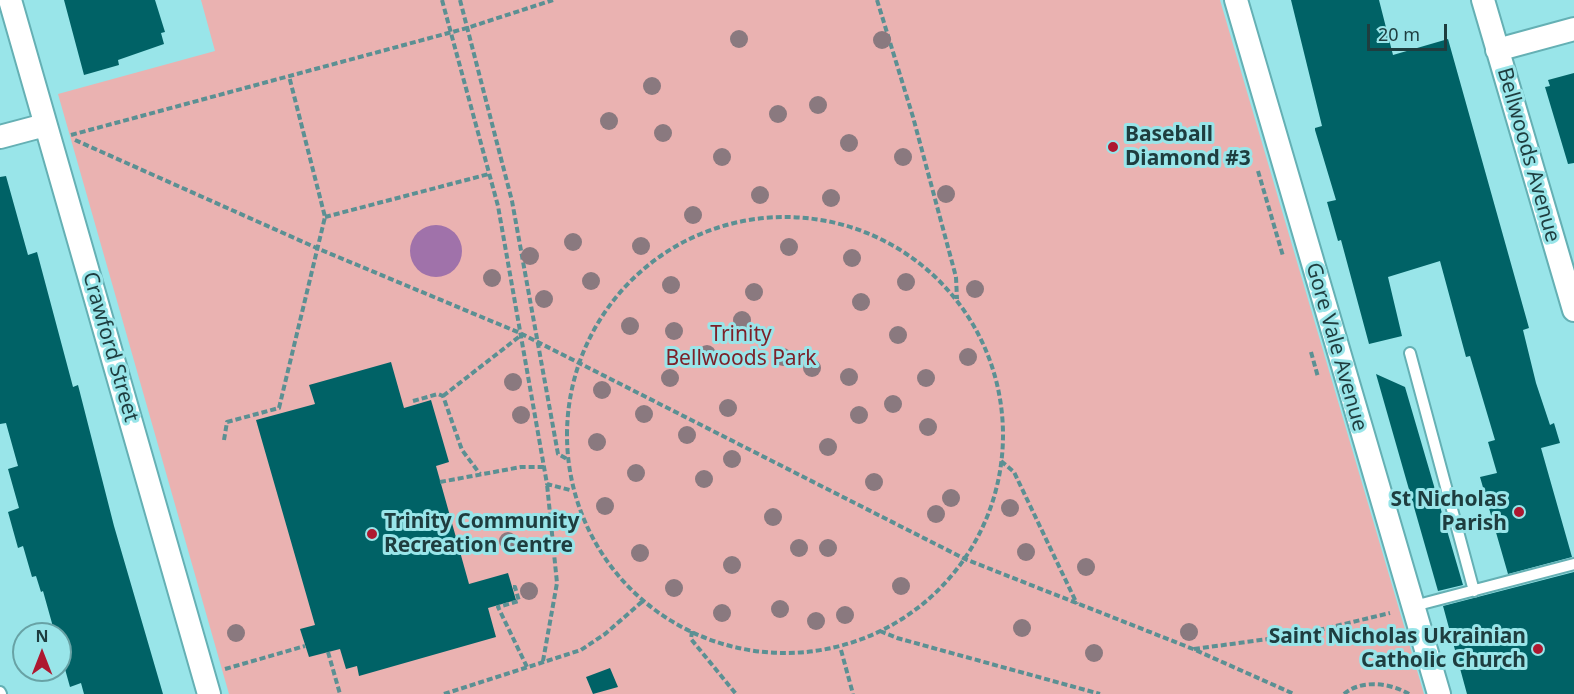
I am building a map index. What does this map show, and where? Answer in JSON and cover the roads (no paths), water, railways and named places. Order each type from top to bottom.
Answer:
[{"type":"street","name":"Crawford Street","points":[[10,0],[209,694]]},
{"type":"street","name":"Gore Vale Avenue","points":[[1236,0],[1439,694]]},
{"type":"street","name":"Bellwoods Avenue","points":[[1483,0],[1574,310]]},
{"type":"street","points":[[1497,50],[1574,29]]},
{"type":"street","points":[[0,137],[45,125]]},
{"type":"lane","points":[[1410,353],[1474,591]]},
{"type":"lane","points":[[1414,606],[1574,564]]},
{"type":"place","name":"Baseball Diamond #3","points":[[1113,147]]},
{"type":"place","name":"St Nicholas Parish","points":[[1519,512]]},
{"type":"place","name":"Trinity Community Recreation Centre","points":[[372,534]]},
{"type":"place","name":"Saint Nicholas Ukrainian Catholic Church","points":[[1538,649]]},
{"type":"park label","name":"Trinity Bellwoods Park","points":[[741,347]]}]
